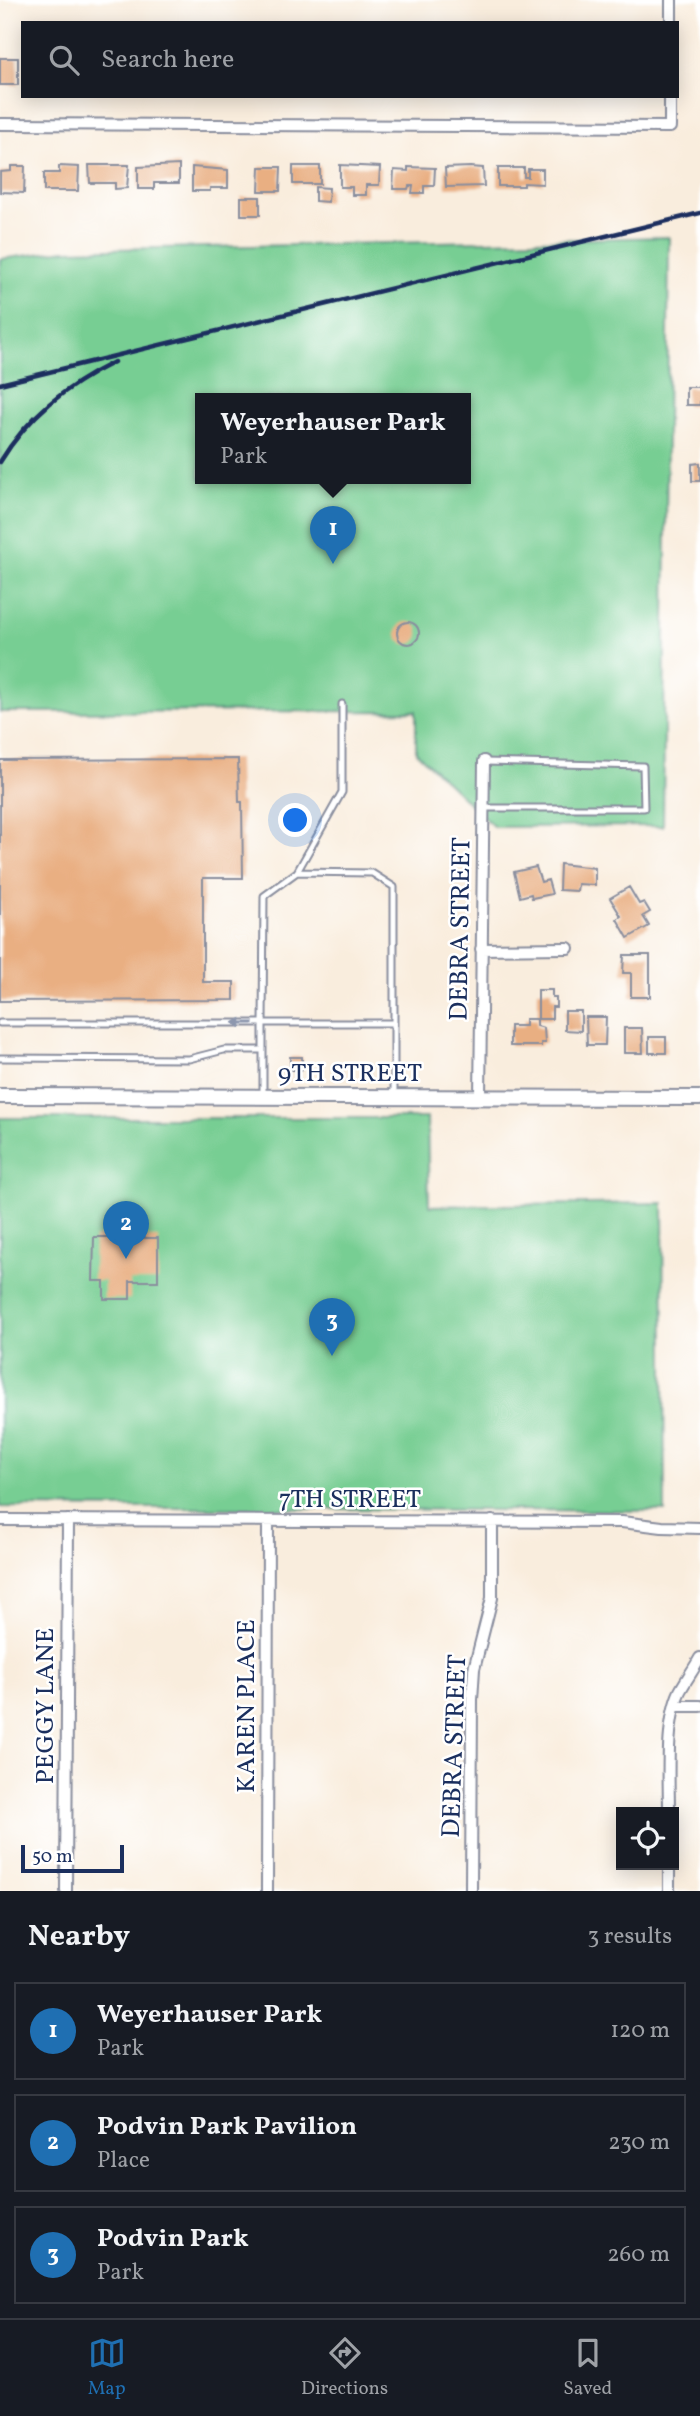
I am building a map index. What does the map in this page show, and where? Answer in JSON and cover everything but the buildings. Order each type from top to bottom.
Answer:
[{"type":"street","points":[[671,0],[671,21]]},
{"type":"street","points":[[0,124],[670,127],[670,98]]},
{"type":"street","name":"DEBRA STREET","points":[[480,1097],[484,761]]},
{"type":"street","points":[[481,949],[568,948]]},
{"type":"street","name":"9TH STREET","points":[[0,1096],[700,1098]]},
{"type":"street","name":"7TH STREET","points":[[0,1520],[622,1522],[700,1528]]},
{"type":"street","name":"PEGGY LANE","points":[[66,1891],[68,1520]]},
{"type":"street","name":"KAREN PLACE","points":[[267,1891],[268,1521]]},
{"type":"street","name":"DEBRA STREET","points":[[471,1891],[472,1700],[476,1659],[492,1598],[492,1521]]},
{"type":"street","points":[[669,1807],[669,1755],[675,1706],[681,1688],[689,1680],[700,1658]]},
{"type":"street","points":[[675,1706],[700,1706]]},
{"type":"street","points":[[669,1870],[669,1891]]},
{"type":"lane","points":[[262,1096],[264,896],[297,872],[342,792],[342,704]]},
{"type":"lane","points":[[483,808],[644,808],[643,766],[484,761]]},
{"type":"lane","points":[[297,872],[372,873],[394,887],[394,1097]]},
{"type":"lane","points":[[0,1023],[394,1023]]},
{"type":"lane","points":[[0,1058],[189,1059],[224,1050],[263,1049]]},
{"type":"green space","points":[[669,237],[663,826],[494,827],[416,752],[416,711],[0,712],[0,259],[66,250]]},
{"type":"green space","points":[[0,1118],[427,1118],[429,1206],[663,1203],[665,1511],[0,1507]]},
{"type":"railway","points":[[0,384],[700,213]]},
{"type":"railway","points":[[0,462],[36,416],[64,392],[114,362]]},
{"type":"place","name":"Weyerhauser Park","points":[[333,564]]},
{"type":"place","name":"Podvin Park Pavilion","points":[[126,1259]]},
{"type":"place","name":"Podvin Park","points":[[332,1356]]}]
